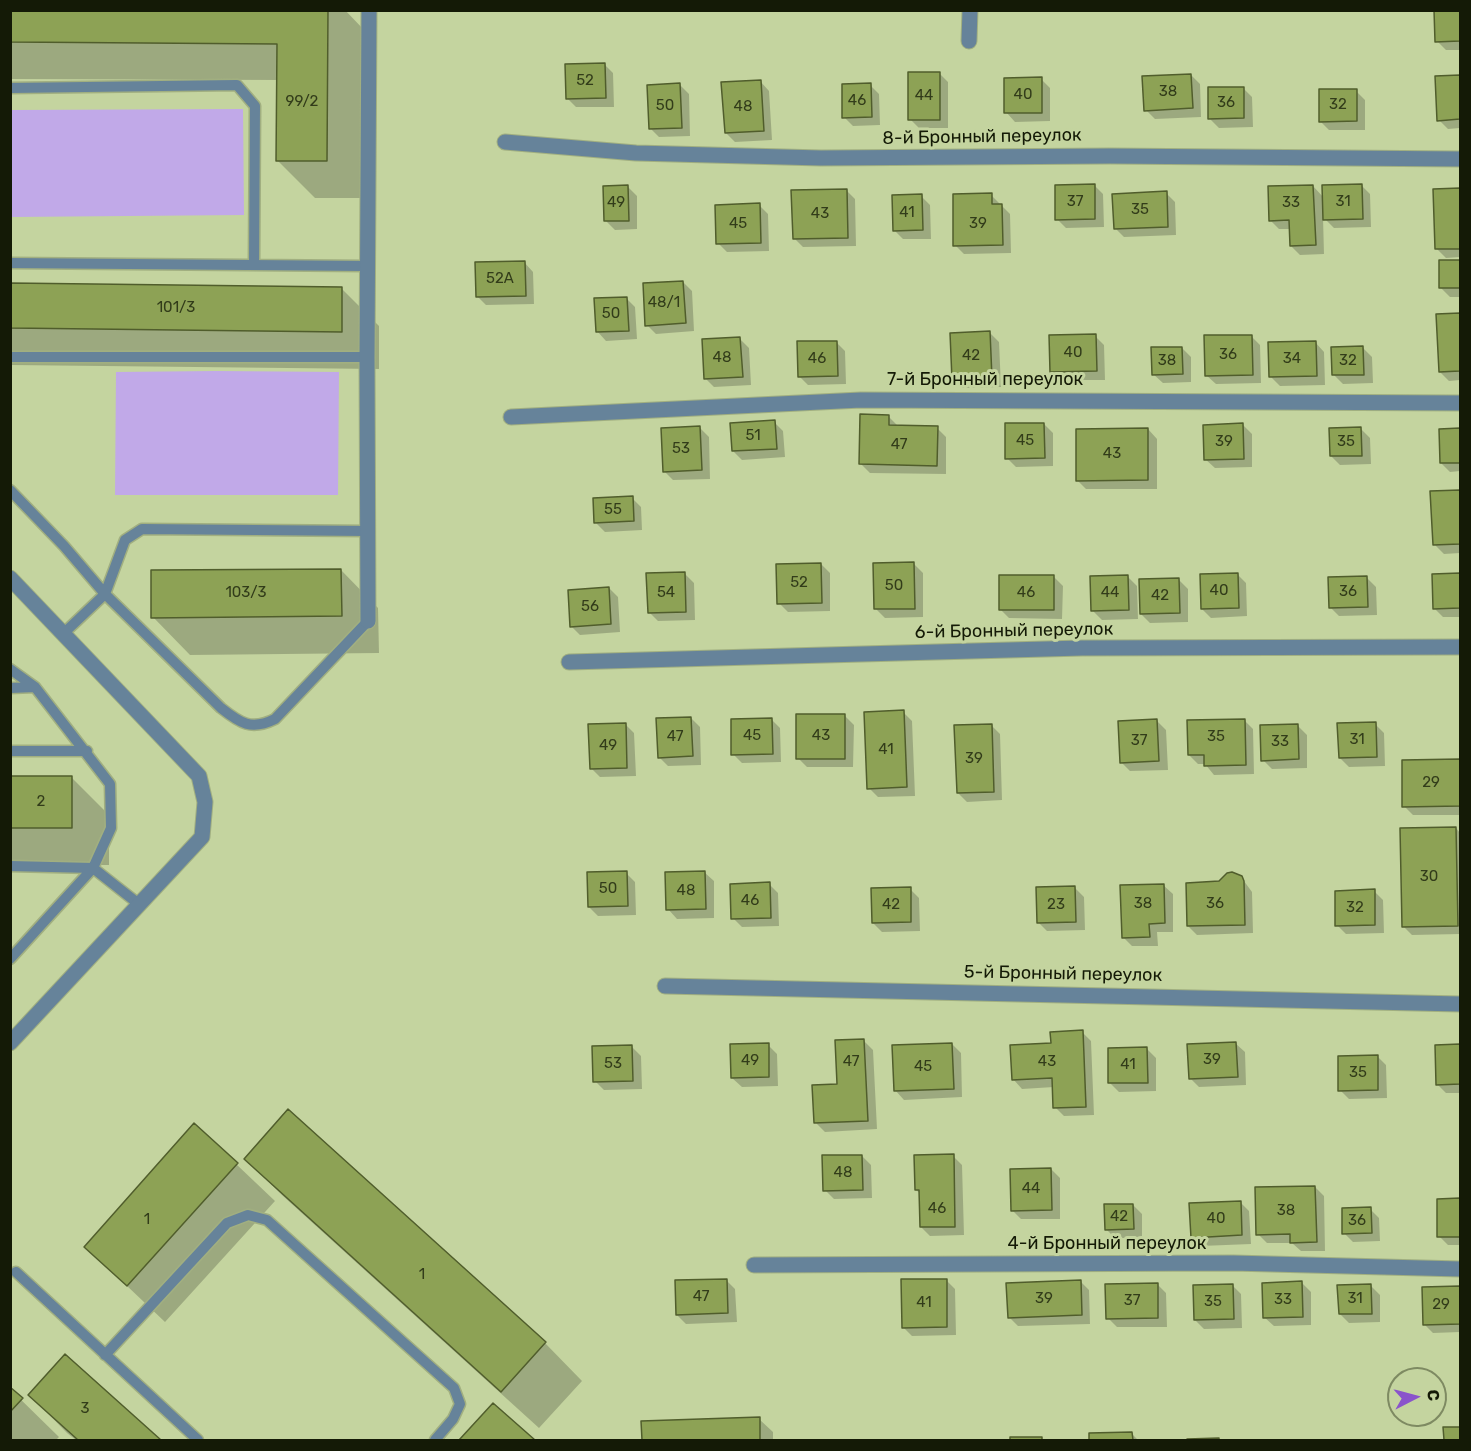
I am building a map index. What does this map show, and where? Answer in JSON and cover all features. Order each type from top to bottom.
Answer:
[{"type":"street","points":[[368,621],[369,10]]},
{"type":"street","points":[[969,41],[970,10]]},
{"type":"street","name":"8-й Бронный переулок","points":[[505,142],[636,153],[821,158],[1110,156],[1461,159]]},
{"type":"street","name":"7-й Бронный переулок","points":[[511,417],[861,400],[1461,403]]},
{"type":"street","points":[[10,578],[199,776],[205,802],[202,837],[10,1043]]},
{"type":"street","name":"6-й Бронный переулок","points":[[569,662],[1082,648],[1461,647]]},
{"type":"street","name":"5-й Бронный переулок","points":[[665,986],[1461,1004]]},
{"type":"street","name":"4-й Бронный переулок","points":[[754,1265],[1233,1263],[1461,1269]]},
{"type":"lane","points":[[10,88],[237,85],[255,106],[254,265]]},
{"type":"lane","points":[[10,263],[367,266]]},
{"type":"lane","points":[[10,357],[367,357]]},
{"type":"lane","points":[[10,490],[64,546],[105,594],[220,708],[238,722],[261,726],[274,718],[368,621]]},
{"type":"lane","points":[[64,633],[105,594],[125,540],[142,530],[368,531]]},
{"type":"lane","points":[[10,669],[35,687],[87,751],[110,784],[111,828],[93,868],[10,959]]},
{"type":"lane","points":[[10,688],[35,687]]},
{"type":"lane","points":[[10,751],[87,751]]},
{"type":"lane","points":[[10,866],[93,868],[140,905]]},
{"type":"lane","points":[[105,1355],[227,1223],[248,1215],[257,1217],[267,1220],[454,1388],[460,1404],[453,1419],[435,1440]]},
{"type":"lane","points":[[16,1272],[198,1440]]},
{"type":"shaded area","points":[[243,109],[244,215],[11,217],[11,110]]},
{"type":"shaded area","points":[[116,372],[339,372],[338,495],[115,495]]},
{"type":"building","points":[[10,10],[328,10],[327,161],[276,161],[277,44],[10,42]]},
{"type":"building","points":[[1434,10],[1460,10],[1460,41],[1435,42]]},
{"type":"building","points":[[605,63],[606,98],[566,99],[565,64]]},
{"type":"building","points":[[908,72],[940,72],[940,120],[908,120]]},
{"type":"building","points":[[1191,74],[1193,108],[1144,111],[1142,76]]},
{"type":"building","points":[[1460,75],[1460,119],[1437,121],[1435,76]]},
{"type":"building","points":[[1042,77],[1042,113],[1004,113],[1004,78]]},
{"type":"building","points":[[761,80],[764,131],[725,133],[721,82]]},
{"type":"building","points":[[680,83],[682,128],[649,129],[647,85]]},
{"type":"building","points":[[871,83],[872,117],[842,118],[842,84]]},
{"type":"building","points":[[1208,87],[1244,87],[1244,118],[1208,119]]},
{"type":"building","points":[[1319,89],[1357,89],[1357,121],[1319,122]]},
{"type":"building","points":[[1095,184],[1095,219],[1055,220],[1055,185]]},
{"type":"building","points":[[1362,184],[1363,219],[1323,220],[1322,185]]},
{"type":"building","points":[[628,185],[629,221],[604,221],[603,186]]},
{"type":"building","points":[[1313,185],[1316,245],[1290,246],[1289,220],[1269,221],[1268,186]]},
{"type":"building","points":[[1460,188],[1460,249],[1435,249],[1433,189]]},
{"type":"building","points":[[847,189],[848,238],[793,239],[791,190]]},
{"type":"building","points":[[1167,191],[1168,227],[1114,229],[1112,194]]},
{"type":"building","points":[[992,193],[992,204],[1002,204],[1003,245],[953,246],[953,194]]},
{"type":"building","points":[[922,194],[923,230],[893,231],[892,195]]},
{"type":"building","points":[[760,203],[761,243],[716,244],[715,205]]},
{"type":"building","points":[[1439,260],[1460,260],[1460,288],[1439,288]]},
{"type":"building","points":[[525,261],[526,296],[476,297],[475,262]]},
{"type":"building","points":[[683,281],[686,323],[645,326],[643,283]]},
{"type":"building","points":[[10,283],[342,287],[342,332],[10,328]]},
{"type":"building","points":[[627,297],[629,331],[596,332],[594,298]]},
{"type":"building","points":[[1460,313],[1460,371],[1439,372],[1436,314]]},
{"type":"building","points":[[990,331],[992,378],[952,380],[950,333]]},
{"type":"building","points":[[1096,334],[1097,371],[1050,372],[1049,335]]},
{"type":"building","points":[[1204,335],[1252,335],[1253,375],[1205,376]]},
{"type":"building","points":[[740,337],[743,377],[704,379],[702,339]]},
{"type":"building","points":[[797,341],[837,341],[838,376],[798,377]]},
{"type":"building","points":[[1316,341],[1317,376],[1269,377],[1268,342]]},
{"type":"building","points":[[1363,346],[1364,375],[1332,375],[1331,347]]},
{"type":"building","points":[[1151,347],[1182,347],[1183,374],[1152,375]]},
{"type":"building","points":[[860,414],[889,415],[889,425],[938,426],[937,466],[859,464]]},
{"type":"building","points":[[775,420],[777,449],[732,451],[730,423]]},
{"type":"building","points":[[1005,423],[1044,423],[1045,458],[1005,459]]},
{"type":"building","points":[[1243,423],[1244,459],[1204,460],[1203,425]]},
{"type":"building","points":[[700,426],[702,470],[663,472],[661,428]]},
{"type":"building","points":[[1361,427],[1362,456],[1330,456],[1329,428]]},
{"type":"building","points":[[1148,428],[1148,480],[1076,481],[1076,429]]},
{"type":"building","points":[[1460,428],[1460,463],[1440,463],[1439,429]]},
{"type":"building","points":[[1460,490],[1460,544],[1433,545],[1430,491]]},
{"type":"building","points":[[633,496],[634,521],[594,523],[593,498]]},
{"type":"building","points":[[914,562],[915,609],[874,609],[873,563]]},
{"type":"building","points":[[821,563],[822,603],[777,604],[776,564]]},
{"type":"building","points":[[341,569],[342,616],[151,618],[151,570]]},
{"type":"building","points":[[685,572],[686,612],[648,613],[646,573]]},
{"type":"building","points":[[1238,573],[1239,608],[1201,609],[1200,574]]},
{"type":"building","points":[[1460,573],[1460,608],[1433,609],[1432,574]]},
{"type":"building","points":[[999,575],[1054,575],[1054,610],[999,610]]},
{"type":"building","points":[[1128,575],[1129,610],[1091,611],[1090,576]]},
{"type":"building","points":[[1367,576],[1368,607],[1329,608],[1328,577]]},
{"type":"building","points":[[1179,578],[1180,613],[1140,614],[1139,579]]},
{"type":"building","points":[[609,587],[611,624],[570,627],[568,590]]},
{"type":"building","points":[[904,710],[907,787],[867,789],[864,712]]},
{"type":"building","points":[[796,714],[845,714],[845,759],[796,759]]},
{"type":"building","points":[[691,717],[693,756],[658,758],[656,718]]},
{"type":"building","points":[[772,718],[773,754],[731,755],[731,719]]},
{"type":"building","points":[[1157,719],[1159,761],[1120,763],[1118,721]]},
{"type":"building","points":[[1245,719],[1246,765],[1204,766],[1204,755],[1188,755],[1187,720]]},
{"type":"building","points":[[1376,722],[1377,757],[1339,758],[1337,723]]},
{"type":"building","points":[[626,723],[627,768],[590,769],[588,724]]},
{"type":"building","points":[[992,724],[994,792],[957,793],[954,725]]},
{"type":"building","points":[[1298,724],[1299,759],[1261,761],[1260,725]]},
{"type":"building","points":[[1460,759],[1460,806],[1402,807],[1402,760]]},
{"type":"building","points":[[10,776],[72,776],[72,828],[10,828]]},
{"type":"building","points":[[1456,827],[1458,926],[1402,927],[1400,828]]},
{"type":"building","points":[[627,871],[628,906],[588,907],[587,872]]},
{"type":"building","points":[[705,871],[706,909],[666,910],[665,872]]},
{"type":"building","points":[[1232,872],[1242,876],[1244,881],[1245,925],[1187,926],[1186,883],[1219,881],[1227,873]]},
{"type":"building","points":[[770,882],[771,918],[731,919],[730,884]]},
{"type":"building","points":[[1164,884],[1165,923],[1149,924],[1150,937],[1122,938],[1120,885]]},
{"type":"building","points":[[1075,886],[1076,922],[1037,923],[1036,887]]},
{"type":"building","points":[[911,887],[911,922],[872,923],[871,888]]},
{"type":"building","points":[[1375,889],[1375,925],[1335,926],[1335,891]]},
{"type":"building","points":[[1083,1030],[1086,1107],[1053,1108],[1052,1078],[1012,1080],[1010,1045],[1051,1043],[1050,1032]]},
{"type":"building","points":[[864,1039],[868,1121],[814,1123],[812,1085],[837,1084],[835,1040]]},
{"type":"building","points":[[1236,1042],[1238,1077],[1189,1079],[1187,1044]]},
{"type":"building","points":[[769,1043],[769,1077],[731,1078],[730,1044]]},
{"type":"building","points":[[952,1043],[954,1089],[894,1091],[892,1045]]},
{"type":"building","points":[[1460,1044],[1460,1084],[1436,1085],[1435,1045]]},
{"type":"building","points":[[632,1045],[633,1081],[593,1082],[592,1046]]},
{"type":"building","points":[[1147,1047],[1148,1083],[1108,1083],[1108,1048]]},
{"type":"building","points":[[1378,1055],[1378,1090],[1338,1091],[1338,1056]]},
{"type":"building","points":[[288,1109],[546,1342],[501,1392],[244,1159]]},
{"type":"building","points":[[194,1123],[238,1163],[127,1286],[84,1247]]},
{"type":"building","points":[[954,1154],[955,1227],[920,1227],[919,1190],[915,1190],[914,1155]]},
{"type":"building","points":[[822,1155],[862,1155],[863,1190],[823,1191]]},
{"type":"building","points":[[1051,1168],[1052,1210],[1011,1211],[1010,1169]]},
{"type":"building","points":[[1315,1186],[1317,1242],[1290,1243],[1290,1234],[1256,1235],[1255,1187]]},
{"type":"building","points":[[1460,1198],[1460,1237],[1437,1237],[1437,1199]]},
{"type":"building","points":[[1241,1201],[1242,1235],[1191,1238],[1189,1203]]},
{"type":"building","points":[[1104,1204],[1133,1204],[1134,1229],[1105,1230]]},
{"type":"building","points":[[1371,1207],[1372,1233],[1342,1234],[1342,1208]]},
{"type":"building","points":[[727,1279],[728,1313],[676,1315],[675,1280]]},
{"type":"building","points":[[901,1279],[947,1279],[947,1327],[902,1328]]},
{"type":"building","points":[[1081,1280],[1082,1315],[1008,1318],[1006,1283]]},
{"type":"building","points":[[1302,1281],[1303,1317],[1263,1318],[1262,1283]]},
{"type":"building","points":[[1158,1283],[1158,1318],[1106,1319],[1105,1284]]},
{"type":"building","points":[[1233,1284],[1234,1319],[1194,1320],[1193,1285]]},
{"type":"building","points":[[1371,1284],[1372,1314],[1339,1314],[1337,1285]]},
{"type":"building","points":[[1460,1286],[1460,1324],[1423,1325],[1422,1287]]},
{"type":"building","points":[[65,1354],[161,1440],[78,1440],[28,1395]]},
{"type":"building","points":[[10,1387],[23,1398],[10,1412]]},
{"type":"building","points":[[493,1403],[535,1440],[459,1440]]},
{"type":"building","points":[[760,1417],[760,1440],[642,1440],[641,1421]]},
{"type":"building","points":[[1443,1427],[1460,1427],[1460,1440],[1444,1440]]},
{"type":"building","points":[[1132,1432],[1133,1440],[1089,1440],[1089,1433]]},
{"type":"building","points":[[1010,1437],[1042,1437],[1042,1440],[1010,1440]]},
{"type":"building","points":[[1219,1438],[1219,1440],[1187,1440],[1187,1439]]}]
